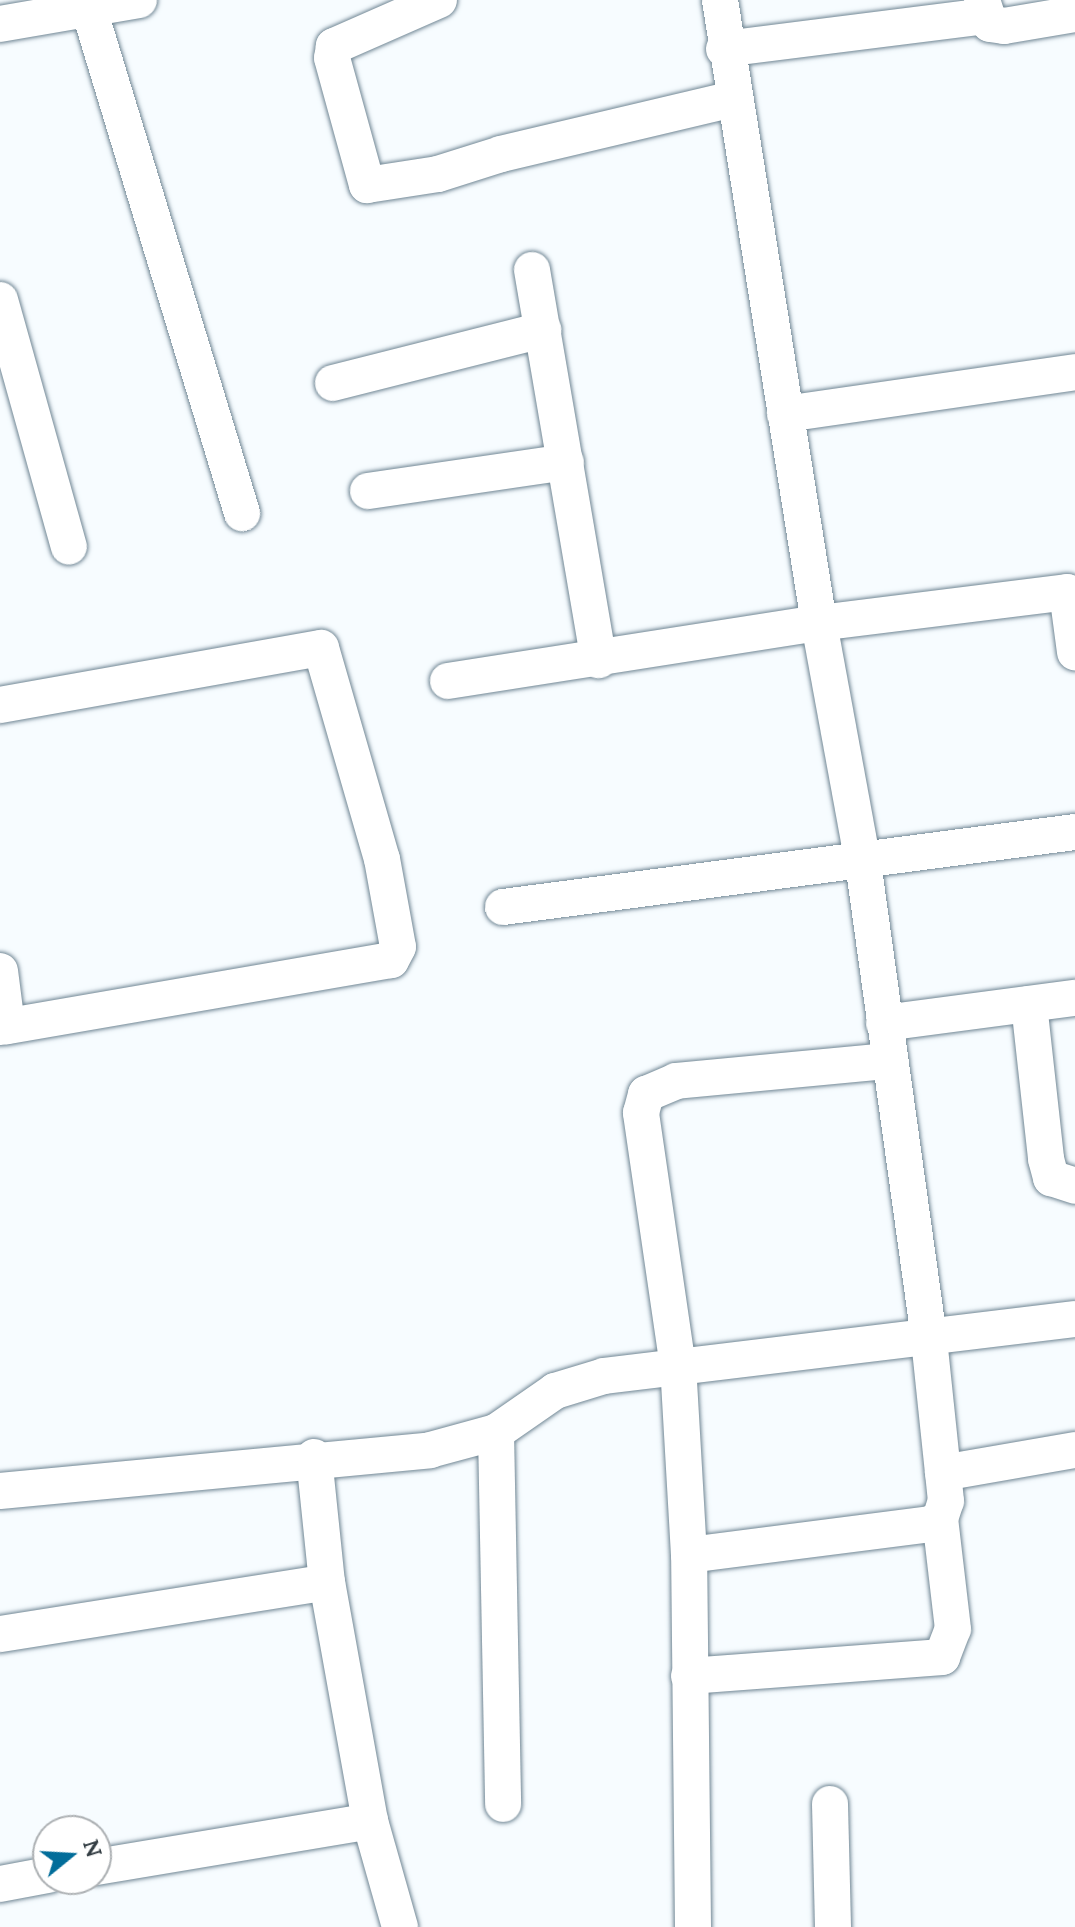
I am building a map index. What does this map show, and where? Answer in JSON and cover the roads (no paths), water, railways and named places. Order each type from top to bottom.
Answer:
[{"type":"street","points":[[0,24],[139,0]]},
{"type":"street","points":[[439,0],[334,46],[332,58],[367,185],[438,174],[501,154],[733,99]]},
{"type":"street","points":[[689,1676],[942,1657],[953,1629],[940,1519],[946,1501],[929,1338],[863,863],[819,623],[724,49],[720,0]]},
{"type":"street","points":[[724,49],[984,8],[990,24],[1004,26],[1075,14]]},
{"type":"street","points":[[89,9],[242,513]]},
{"type":"street","points":[[532,270],[599,660]]},
{"type":"street","points":[[0,300],[69,547]]},
{"type":"street","points":[[333,383],[543,330]]},
{"type":"street","points":[[785,414],[1075,372]]},
{"type":"street","points":[[368,491],[566,462]]},
{"type":"street","points":[[448,681],[599,660],[819,623],[1071,592],[1075,652]]},
{"type":"street","points":[[0,705],[321,648],[382,859],[398,947],[391,960],[4,1026],[0,971]]},
{"type":"street","points":[[503,907],[863,863],[1075,832]]},
{"type":"street","points":[[884,1023],[1075,998]]},
{"type":"street","points":[[1029,1004],[1046,1159],[1051,1178],[1075,1186]]},
{"type":"street","points":[[693,1927],[689,1555],[678,1367],[641,1113],[646,1094],[676,1081],[889,1061]]},
{"type":"street","points":[[0,1491],[314,1457],[430,1450],[496,1432],[555,1391],[579,1382],[678,1367],[1075,1319]]},
{"type":"street","points":[[496,1432],[503,1804]]},
{"type":"street","points":[[943,1473],[1075,1450]]},
{"type":"street","points":[[314,1457],[327,1582],[370,1821],[400,1927]]},
{"type":"street","points":[[689,1555],[940,1519]]},
{"type":"street","points":[[0,1634],[327,1582]]},
{"type":"street","points":[[830,1804],[833,1927]]},
{"type":"street","points":[[112,1864],[370,1821]]},
{"type":"street","points":[[0,1884],[32,1878]]}]
